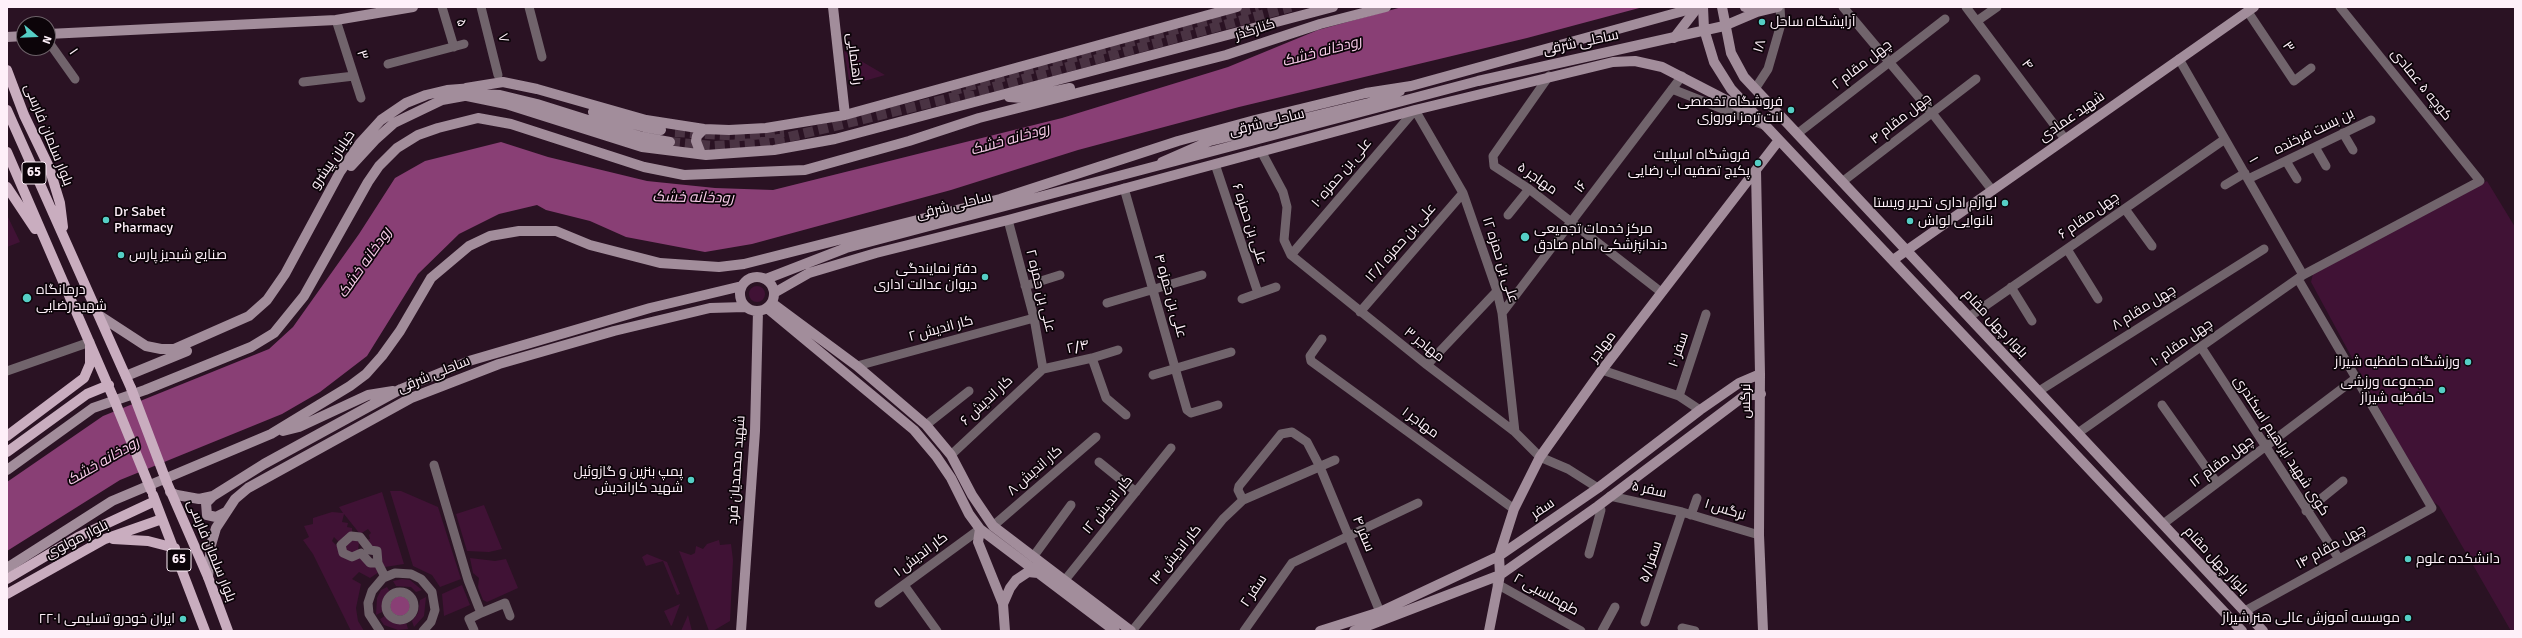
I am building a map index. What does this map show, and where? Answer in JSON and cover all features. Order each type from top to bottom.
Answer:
[{"type":"main road","points":[[56,34],[336,20],[413,7]]},
{"type":"main road","name":"راهنمایی","points":[[833,7],[846,115]]},
{"type":"main road","points":[[466,92],[503,82],[537,89],[646,120],[704,129],[729,130],[766,128],[846,115],[1237,7]]},
{"type":"main road","points":[[466,92],[642,147],[701,154],[743,153],[807,144],[998,96],[1333,7]]},
{"type":"main road","name":"کنارگذر","points":[[1226,55],[1320,24],[1386,7]]},
{"type":"main road","points":[[1674,38],[1698,7]]},
{"type":"main road","points":[[7,568],[112,501],[271,434],[331,399],[366,374],[400,331],[431,278],[469,246],[490,236],[519,231],[556,231],[590,245],[660,263],[719,267],[744,264],[1000,199],[1178,141],[1247,122],[1366,93],[1411,86],[1698,7]]},
{"type":"main road","name":"بلوار چهل مقام","points":[[1703,7],[1704,29],[1714,62],[1731,89],[2242,631]]},
{"type":"main road","name":"بلوار چهل مقام","points":[[1722,7],[1724,26],[1730,54],[1744,77],[2263,631]]},
{"type":"main road","points":[[1745,7],[1757,12]]},
{"type":"main road","name":"ساحلی شرقی","points":[[766,279],[846,248],[1146,171],[1478,81],[1543,65],[1674,38],[1704,29],[1724,26],[1757,12],[1779,7]]},
{"type":"main road","name":"شهید عمادی","points":[[1893,260],[2251,9]]},
{"type":"main road","points":[[998,96],[1022,98],[1191,57],[1226,55]]},
{"type":"main road","points":[[7,470],[93,408],[186,374],[252,347],[274,334],[290,317],[304,296],[368,182],[379,166],[408,142],[438,128],[478,118],[511,124],[644,167],[684,175],[805,170],[979,118],[1226,55]]},
{"type":"main road","name":"ساحلی شرقی","points":[[774,293],[809,272],[876,253],[1008,220],[1415,110],[1549,76],[1613,62],[1635,61],[1662,67],[1757,116]]},
{"type":"main road","name":"بلوار سلمان فارسی","points":[[7,70],[24,115],[49,167],[60,203],[64,235]]},
{"type":"main road","points":[[1146,171],[1174,155],[1210,140],[1381,100],[1411,86]]},
{"type":"main road","name":"خیابان پیشرو","points":[[100,316],[146,346],[161,349],[174,349],[249,316],[267,300],[285,274],[340,172],[360,142],[381,120],[406,103],[426,96],[502,87],[568,104],[644,127],[675,132]]},
{"type":"main road","name":"خیابان پیشرو","points":[[126,376],[248,323],[272,301],[292,271],[335,191],[361,154],[394,123],[442,100],[466,92],[500,95],[529,102],[642,137],[670,142]]},
{"type":"main road","name":"بلوار سلمان فارسی","points":[[7,110],[126,376],[169,487],[208,577],[228,631]]},
{"type":"main road","points":[[684,152],[690,142],[687,127]]},
{"type":"main road","points":[[701,154],[696,142],[697,136],[704,129]]},
{"type":"main road","name":"مهاجر","points":[[1499,556],[1514,509],[1540,457],[1602,370],[1780,140]]},
{"type":"main road","points":[[7,152],[45,244]]},
{"type":"main road","name":"نرگس","points":[[1756,170],[1760,374],[1759,535],[1762,631]]},
{"type":"main road","name":"65","points":[[7,187],[45,244],[90,342],[175,548],[205,631]]},
{"type":"main road","points":[[766,307],[774,293],[766,279],[755,277],[742,286],[740,297],[745,307],[766,307],[856,366],[926,425],[951,455],[972,495],[993,526],[1132,631]]},
{"type":"main road","name":"ساحلی شرقی","points":[[169,487],[177,495],[198,499],[213,496],[264,464],[424,378],[503,350],[650,308],[742,286]]},
{"type":"main road","name":"ساحلی شرقی","points":[[208,577],[211,545],[216,528],[235,499],[248,488],[428,389],[499,364],[614,331],[710,308],[745,307]]},
{"type":"main road","points":[[766,307],[914,430],[936,456],[969,514],[980,529],[1115,631]]},
{"type":"main road","name":"شهید محمدیان فرد","points":[[741,631],[755,431],[766,307]]},
{"type":"main road","points":[[7,436],[84,378],[90,364],[90,342]]},
{"type":"main road","points":[[2001,375],[2013,364]]},
{"type":"main road","name":"سفر","points":[[1320,631],[1380,612],[1499,556],[1598,488],[1700,410],[1739,383],[1760,374]]},
{"type":"main road","points":[[1739,383],[1744,396]]},
{"type":"main road","points":[[7,452],[87,394],[109,385]]},
{"type":"main road","points":[[271,434],[299,427],[368,395],[401,390]]},
{"type":"main road","name":"سفر","points":[[1354,631],[1498,579],[1744,396],[1760,394]]},
{"type":"main road","points":[[213,496],[206,502],[207,514],[216,517],[226,512]]},
{"type":"main road","name":"بلوار مولوی","points":[[7,579],[78,537],[155,501]]},
{"type":"main road","points":[[146,506],[154,512],[152,523]]},
{"type":"main road","name":"بلوار مولوی","points":[[7,594],[105,539],[162,519]]},
{"type":"main road","points":[[980,529],[978,542],[1003,604],[1005,631]]},
{"type":"main road","points":[[105,539],[129,539],[175,548]]},
{"type":"main road","points":[[1487,630],[1498,579],[1499,556]]},
{"type":"main road","points":[[1003,604],[1010,588],[1016,580],[1028,572],[1038,573]]},
{"type":"street","name":"۵","points":[[442,7],[454,47]]},
{"type":"street","name":"۷","points":[[481,7],[498,75]]},
{"type":"street","points":[[529,7],[542,57]]},
{"type":"street","name":"۱۸","points":[[1755,89],[1768,69],[1781,24],[1779,7]]},
{"type":"street","points":[[1842,7],[1932,113],[1992,190]]},
{"type":"street","name":"۴","points":[[1966,7],[2065,140]]},
{"type":"street","points":[[1977,21],[1997,7]]},
{"type":"street","name":"کوچه ۵ عمادی","points":[[2340,7],[2480,181]]},
{"type":"street","name":"۳","points":[[2251,9],[2294,81],[2311,68]]},
{"type":"street","name":"چهل مقام ۲","points":[[1798,134],[1945,19]]},
{"type":"street","name":"۳","points":[[336,20],[361,98]]},
{"type":"street","points":[[388,64],[464,44]]},
{"type":"street","name":"۱","points":[[56,52],[75,79]]},
{"type":"street","name":"۱","points":[[2179,59],[2246,176],[2356,378],[2432,508]]},
{"type":"street","points":[[302,82],[354,76]]},
{"type":"street","name":"۵ مهاجر","points":[[1549,76],[1493,156],[1492,162],[1494,166],[1572,222],[1662,292]]},
{"type":"street","name":"۱۶","points":[[1502,313],[1682,76]]},
{"type":"street","name":"چهل مقام ۴","points":[[1842,182],[1976,79]]},
{"type":"street","points":[[1672,89],[1766,126]]},
{"type":"street","name":"۱۲ علی بن حمزه","points":[[1415,110],[1463,192],[1497,291],[1502,313],[1515,432]]},
{"type":"street","name":"۱۰ علی بن حمزه","points":[[1291,255],[1415,110]]},
{"type":"street","name":"بن بست فرخنده","points":[[2225,185],[2286,161],[2371,120]]},
{"type":"street","points":[[2343,133],[2353,150]]},
{"type":"street","name":"چهل مقام ۶","points":[[1969,317],[2225,139]]},
{"type":"street","points":[[2315,146],[2326,166]]},
{"type":"street","points":[[1261,151],[1283,192],[1287,207],[1284,240],[1291,255]]},
{"type":"street","points":[[2286,161],[2296,179]]},
{"type":"street","name":"۶ علی بن حمزه","points":[[1215,164],[1258,293]]},
{"type":"street","name":"چهل مقام ۱۰","points":[[2078,433],[2301,277],[2480,181]]},
{"type":"street","name":"۴ علی بن حمزه","points":[[1124,188],[1188,412],[1191,413],[1218,405]]},
{"type":"street","points":[[1508,214],[1529,190]]},
{"type":"street","name":"۱۲/۱ علی بن حمزه","points":[[1360,312],[1463,192]]},
{"type":"street","points":[[2125,209],[2152,246]]},
{"type":"street","name":"۲ علی بن حمزه","points":[[1008,220],[1034,318],[1043,369]]},
{"type":"street","points":[[2067,249],[2098,299]]},
{"type":"street","name":"چهل مقام ۸","points":[[2038,391],[2264,250]]},
{"type":"street","name":"۳ مهاجر","points":[[1291,255],[1426,365],[1515,432],[1540,457]]},
{"type":"street","points":[[1025,286],[1060,275]]},
{"type":"street","points":[[1107,303],[1202,275]]},
{"type":"street","points":[[1242,299],[1276,287]]},
{"type":"street","points":[[2011,287],[2032,321]]},
{"type":"street","points":[[1426,365],[1497,291]]},
{"type":"street","name":"۱۰ سفر","points":[[1679,396],[1706,314]]},
{"type":"street","name":"۲ کار اندیش","points":[[856,366],[1034,318]]},
{"type":"street","name":"۱ مهاجر","points":[[1322,339],[1309,358],[1514,509]]},
{"type":"street","points":[[10,370],[90,342]]},
{"type":"street","name":"کوی شهید ابراهیم اسکندری","points":[[2201,347],[2306,511],[2339,559]]},
{"type":"street","name":"۲/۴","points":[[1043,369],[1092,358],[1118,350]]},
{"type":"street","points":[[1153,375],[1232,352]]},
{"type":"street","points":[[1092,358],[1106,398],[1126,415]]},
{"type":"street","name":"۶ کار اندیش","points":[[951,455],[1043,369]]},
{"type":"street","points":[[1602,370],[1679,396],[1700,410]]},
{"type":"street","name":"چهل مقام ۱۲","points":[[2163,524],[2356,378]]},
{"type":"street","points":[[926,425],[969,391]]},
{"type":"street","points":[[2162,405],[2217,483]]},
{"type":"street","name":"۴ سفر","points":[[1243,500],[1238,490],[1239,486],[1281,434],[1287,431],[1292,432],[1307,442],[1320,467],[1380,612]]},
{"type":"street","name":"۸ کار اندیش","points":[[993,526],[1096,437]]},
{"type":"street","name":"۱۲ کار اندیش","points":[[1065,580],[1171,448]]},
{"type":"street","points":[[1540,457],[1568,469],[1598,488]]},
{"type":"street","points":[[1243,500],[1336,460]]},
{"type":"street","points":[[1099,462],[1136,492]]},
{"type":"street","points":[[434,465],[468,580],[481,613]]},
{"type":"street","points":[[2306,511],[2343,481]]},
{"type":"street","name":"۵ سفر","points":[[1610,496],[1687,513]]},
{"type":"street","name":"۵/۱سفر","points":[[1645,622],[1687,513],[1697,498]]},
{"type":"street","name":"۱۴ کار اندیش","points":[[1132,631],[1223,519],[1243,500]]},
{"type":"street","points":[[1349,535],[1418,503]]},
{"type":"street","points":[[1033,557],[1071,505]]},
{"type":"street","points":[[1589,554],[1601,510],[1598,506]]},
{"type":"street","name":"چهل مقام ۱۴","points":[[2245,611],[2432,508]]},
{"type":"street","name":"۱ نرگس","points":[[1687,513],[1759,535]]},
{"type":"street","name":"۱ کار اندیش","points":[[879,604],[980,529]]},
{"type":"street","name":"۲ سفر","points":[[1244,631],[1287,567],[1349,535]]},
{"type":"street","points":[[378,563],[385,577]]},
{"type":"street","points":[[380,631],[369,614],[368,603],[372,590],[385,577],[395,573],[411,574],[422,579],[429,586],[432,592],[435,610],[432,622],[423,631]]},
{"type":"street","name":"۲ طهماسبی","points":[[1498,579],[1580,631]]},
{"type":"street","points":[[904,585],[937,631]]},
{"type":"street","points":[[474,630],[469,619],[505,603],[510,616]]},
{"type":"street","points":[[1602,631],[1615,607]]},
{"type":"street","points":[[1682,628],[1695,631]]},
{"type":"shaded area","points":[[844,51],[885,75],[850,85]]},
{"type":"shaded area","name":"مجموعه ورزشی حافظیه شیراز","points":[[2487,181],[2515,227],[2515,631],[2511,631],[2439,506],[2428,498],[2311,282],[2313,274]]},
{"type":"shaded area","points":[[7,215],[20,242],[7,247]]},
{"type":"shaded area","points":[[754,286],[760,286],[765,291],[763,300],[760,302],[754,302],[749,297],[749,291]]},
{"type":"shaded area","points":[[390,491],[401,491],[438,507],[461,579],[440,587],[432,575],[413,566]]},
{"type":"shaded area","points":[[382,492],[404,564],[385,567],[367,540],[370,539],[369,535],[371,533],[368,529],[360,534],[344,514],[342,522],[348,523],[347,527],[352,528],[352,533],[339,542],[334,537],[332,541],[338,547],[361,556],[376,566],[379,572],[370,578],[359,572],[352,579],[361,584],[356,608],[358,621],[364,631],[351,631],[313,554],[303,540],[309,537],[304,526],[313,524],[313,518],[332,512],[343,513],[339,507]]},
{"type":"shaded area","points":[[484,505],[502,549],[489,552],[467,551],[456,514]]},
{"type":"shaded area","points":[[346,540],[357,540],[359,543],[358,550],[354,553],[345,550]]},
{"type":"shaded area","points":[[719,540],[720,545],[731,544],[733,560],[730,621],[713,631],[709,631],[679,551],[691,555],[695,553],[696,546],[703,549],[707,544]]},
{"type":"shaded area","points":[[647,554],[667,562],[680,594],[677,595],[663,561],[646,566],[642,557]]},
{"type":"shaded area","points":[[470,558],[495,561],[506,559],[518,588],[487,602],[483,600],[478,587],[479,578],[473,573]]},
{"type":"shaded area","points":[[402,579],[410,580],[422,590],[416,592],[411,587],[396,586],[393,581]]},
{"type":"shaded area","points":[[462,585],[470,605],[444,616],[442,594]]},
{"type":"shaded area","points":[[387,587],[390,592],[384,597],[382,612],[376,615],[377,598],[381,590]]},
{"type":"shaded area","points":[[426,597],[424,616],[414,627],[412,621],[418,613],[420,600]]},
{"type":"shaded area","points":[[680,604],[672,625],[671,626],[664,611]]},
{"type":"shaded area","points":[[688,615],[692,631],[681,631]]},
{"type":"shaded area","points":[[385,616],[392,622],[406,622],[408,629],[398,630],[384,625],[380,619]]},
{"type":"water","name":"رودخانه خشک","points":[[1402,7],[1643,7],[1527,38],[1239,107],[1078,150],[951,190],[752,244],[705,252],[626,237],[590,221],[546,210],[537,205],[499,214],[459,234],[418,274],[367,356],[320,392],[282,414],[120,480],[7,551],[7,482],[103,416],[269,349],[293,327],[359,234],[395,178],[425,161],[501,142],[548,157],[647,181],[715,188],[773,190],[1062,118],[1228,67],[1318,30]]},
{"type":"water","points":[[400,596],[407,599],[410,606],[407,613],[400,616],[393,613],[390,606],[393,599]]},
{"type":"tunnel","points":[[951,91],[1258,7]]},
{"type":"tunnel","points":[[670,142],[713,146],[756,143],[789,137],[967,94],[1291,7]]},
{"type":"tunnel","points":[[675,132],[741,136],[784,132]]},
{"type":"place","name":"آرایشگاه ساحل","points":[[1762,22]]},
{"type":"place","name":"فروشگاه تخصصی لنت ترمز نوروزی","points":[[1791,110]]},
{"type":"place","name":"فروشگاه اسپلیت پکیج تصفیه اب رضایی","points":[[1758,163]]},
{"type":"place","name":"لوازم اداری تحریر ویستا","points":[[2005,203]]},
{"type":"place","name":"Dr Sabet Pharmacy","points":[[106,220]]},
{"type":"place","name":"نانوایی لواش","points":[[1910,221]]},
{"type":"place","name":"مرکز خدمات تجمیعی دندانپزشکی امام صادق","points":[[1525,237]]},
{"type":"place","name":"صنایع شبدیز پارس","points":[[121,255]]},
{"type":"place","name":"دفتر نمایندگی دیوان عدالت اداری","points":[[985,277]]},
{"type":"place","name":"درمانگاه شهید رضایی","points":[[27,298]]},
{"type":"place","name":"ورزشگاه حافظیه شیراز","points":[[2468,362]]},
{"type":"place","name":"مجموعه ورزشی حافظیه شیراز","points":[[2442,390]]},
{"type":"place","name":"پمپ بنزین و گازوئیل شهید کاراندیش","points":[[691,480]]},
{"type":"place","name":"دانشکده علوم","points":[[2408,559]]},
{"type":"place","name":"موسسه آموزش عالی هنر شیراز","points":[[2408,618]]},
{"type":"place","name":"ایران خودرو تسلیمی ۲۲۰۱","points":[[183,619]]}]
